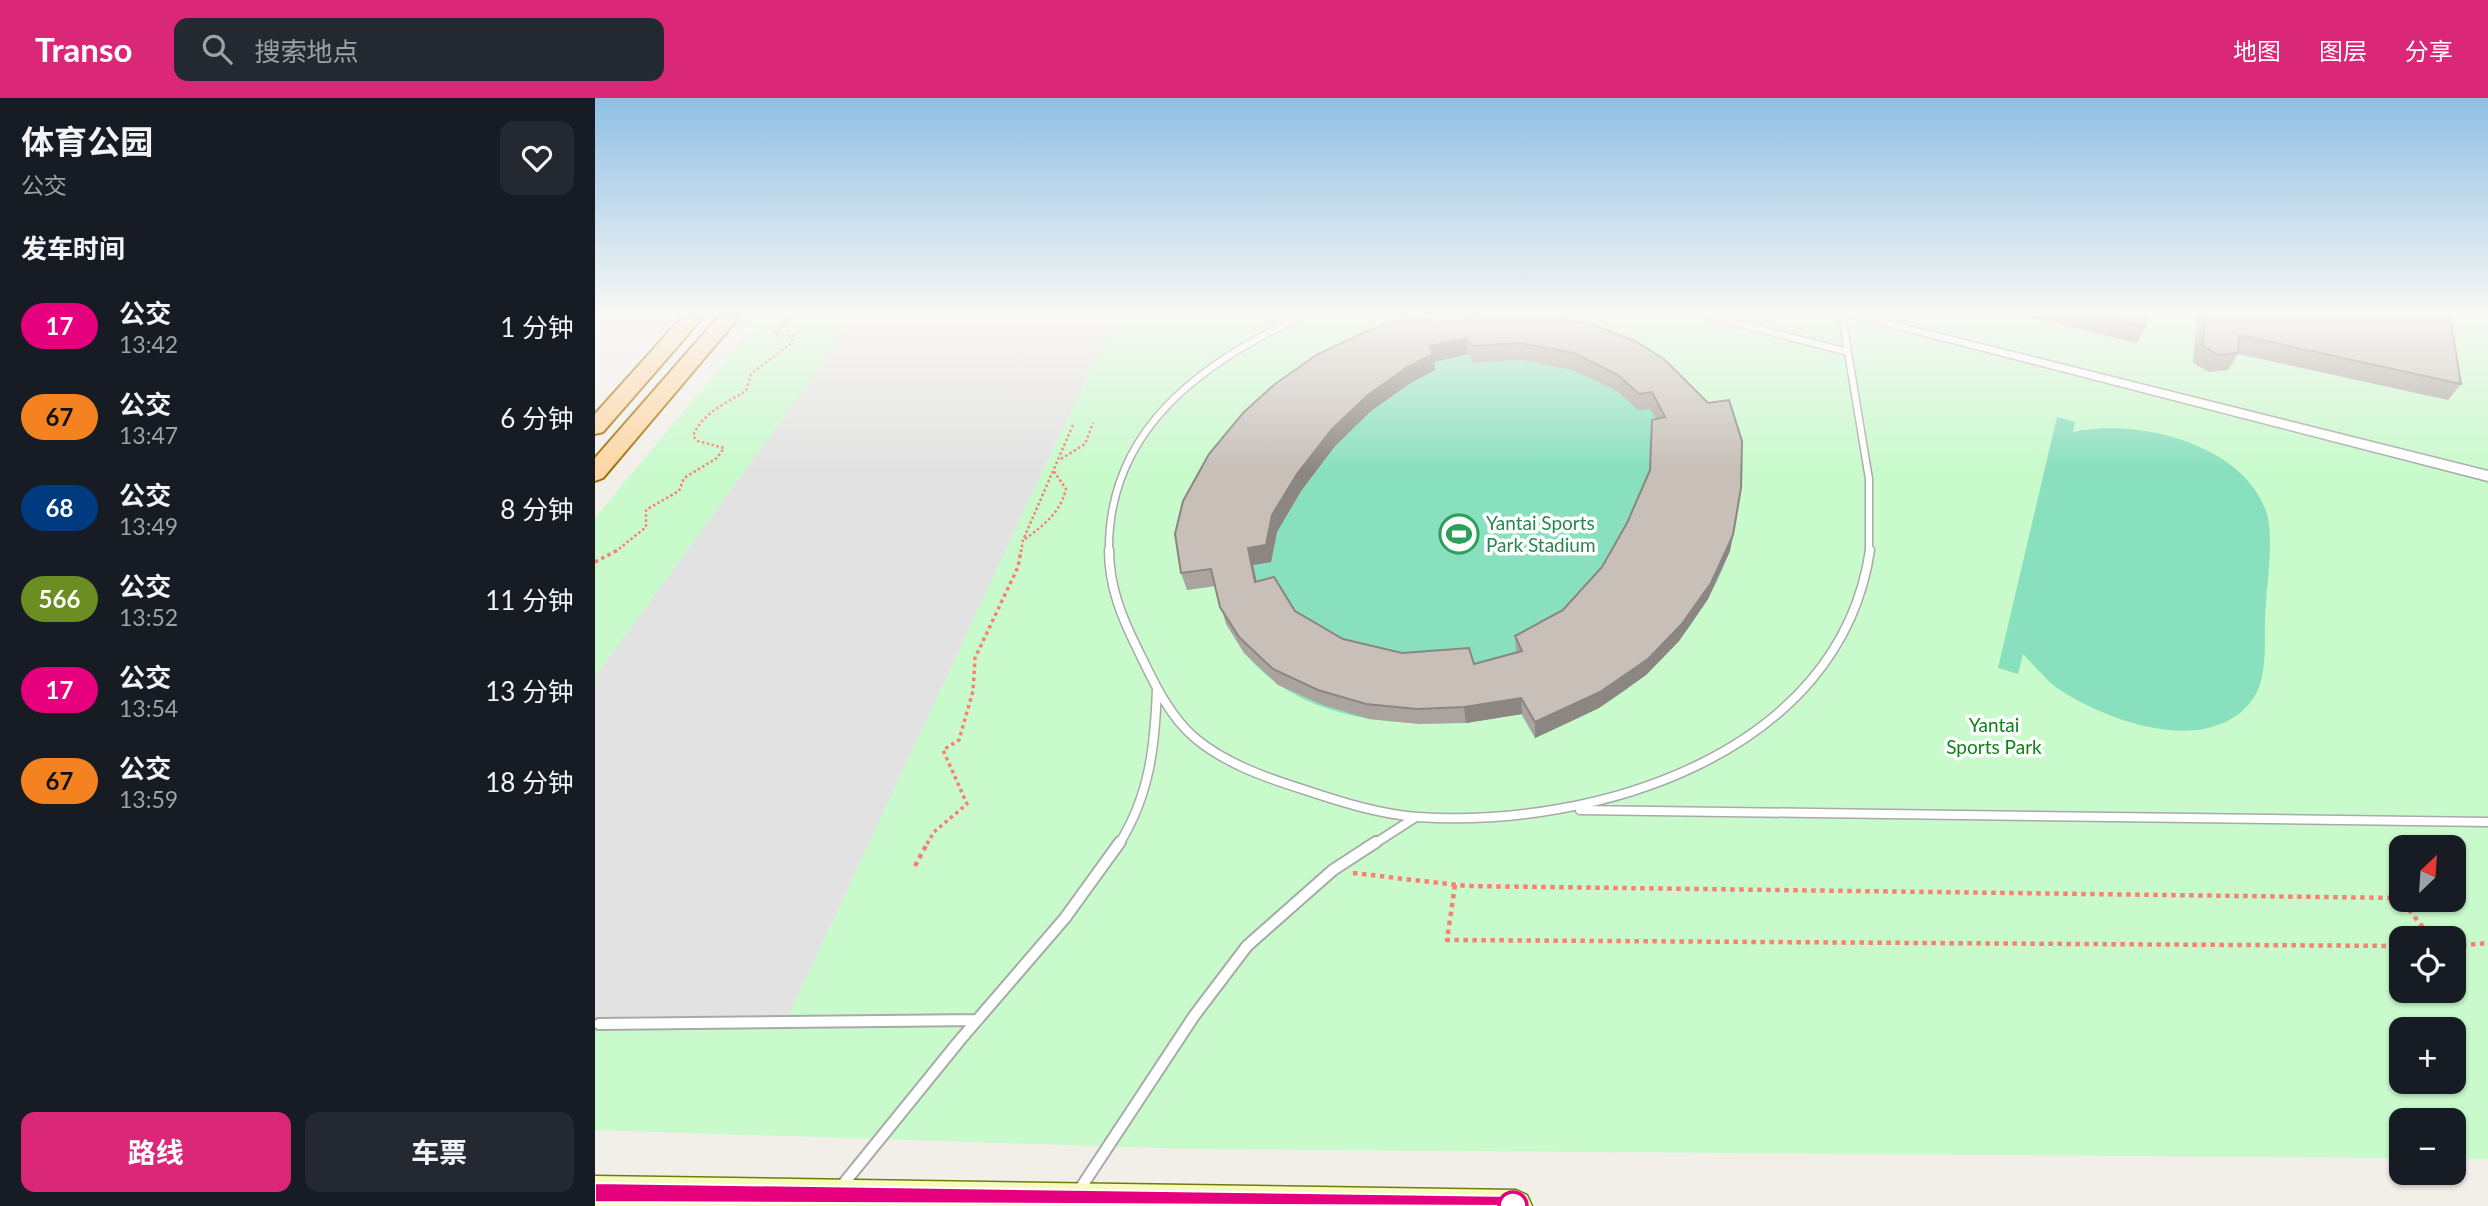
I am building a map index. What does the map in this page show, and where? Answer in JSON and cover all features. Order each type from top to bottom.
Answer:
[{"type":"main road","points":[[595,428],[648,368]]},
{"type":"main road","points":[[595,472],[685,368]]},
{"type":"main road","points":[[595,1192],[1516,1206]]},
{"type":"street","points":[[2059,368],[2488,476]]},
{"type":"lane","points":[[1207,368],[1171,400],[1147,429],[1121,484],[1109,529],[1109,573],[1128,629],[1157,688],[1194,737],[1263,777],[1332,799],[1416,817],[1492,817],[1567,810],[2488,822]]},
{"type":"lane","points":[[1567,810],[1641,791],[1707,762],[1775,716],[1819,674],[1849,620],[1866,576],[1870,525],[1862,435],[1848,368]]},
{"type":"lane","points":[[833,1196],[977,1020],[1066,918],[1106,862],[1139,806],[1153,757],[1157,688]]},
{"type":"lane","points":[[1073,1199],[1193,1016],[1247,946],[1333,870],[1416,817]]},
{"type":"lane","points":[[599,1024],[977,1020]]},
{"type":"path","points":[[595,562],[619,550],[646,527],[646,509],[679,491],[684,478],[717,458],[724,448],[693,436],[697,424],[702,417],[746,391],[751,374],[756,368]]},
{"type":"path","points":[[915,866],[934,832],[967,804],[943,750],[959,740],[973,691],[975,658],[1018,567],[1023,540],[1053,470],[1061,460],[1085,444],[1093,423]]},
{"type":"path","points":[[1061,460],[1073,425]]},
{"type":"path","points":[[1023,540],[1056,516],[1064,501],[1066,489],[1053,470]]},
{"type":"path","points":[[1333,870],[1455,885],[2399,898],[2422,926]]},
{"type":"path","points":[[1455,885],[1447,940],[2389,946]]},
{"type":"path","points":[[2466,945],[2488,943]]},
{"type":"green space","name":"Yantai Sports Park","points":[[720,368],[2488,368],[2488,1159],[2466,1159],[2466,1108],[2389,1108],[2389,1158],[1190,1149],[595,1130],[595,518]]},
{"type":"green space","name":"Yantai Sports Park Stadium","points":[[1350,368],[1618,368],[1738,505],[1729,552],[1719,576],[1708,599],[1677,642],[1660,661],[1620,694],[1575,720],[1535,738],[1521,714],[1449,722],[1411,722],[1338,712],[1304,699],[1273,681],[1246,655],[1233,631],[1216,586],[1187,590],[1182,550]]},
{"type":"green space","points":[[2057,417],[2075,422],[2073,432],[2126,429],[2184,441],[2211,452],[2235,468],[2253,488],[2266,511],[2270,534],[2263,674],[2249,704],[2230,720],[2206,728],[2181,731],[2154,728],[2127,721],[2077,700],[2057,688],[2023,654],[2018,674],[1998,668]]},
{"type":"shaded area","points":[[819,368],[1091,368],[785,1023],[595,1019],[595,677]]},
{"type":"building","points":[[1298,368],[1406,368],[1368,395],[1332,429],[1297,474],[1272,515],[1266,545],[1248,548],[1255,582],[1274,577],[1295,611],[1343,639],[1402,653],[1469,648],[1474,664],[1522,651],[1515,636],[1563,610],[1602,567],[1627,523],[1650,470],[1652,420],[1665,417],[1652,392],[1639,394],[1618,375],[1603,368],[1673,368],[1708,403],[1729,400],[1742,441],[1741,488],[1733,535],[1711,583],[1681,625],[1648,659],[1600,692],[1535,722],[1521,698],[1464,707],[1417,709],[1366,704],[1318,690],[1273,669],[1239,637],[1220,607],[1211,569],[1181,573],[1175,534],[1183,501],[1209,454],[1243,413],[1275,384]]},
{"type":"building","points":[[2387,368],[2458,368],[2461,384]]},
{"type":"bus line","name":"17","points":[[595,1193],[1513,1206]]},
{"type":"place","name":"Yantai Sports Park Stadium","points":[[1459,534]]}]
